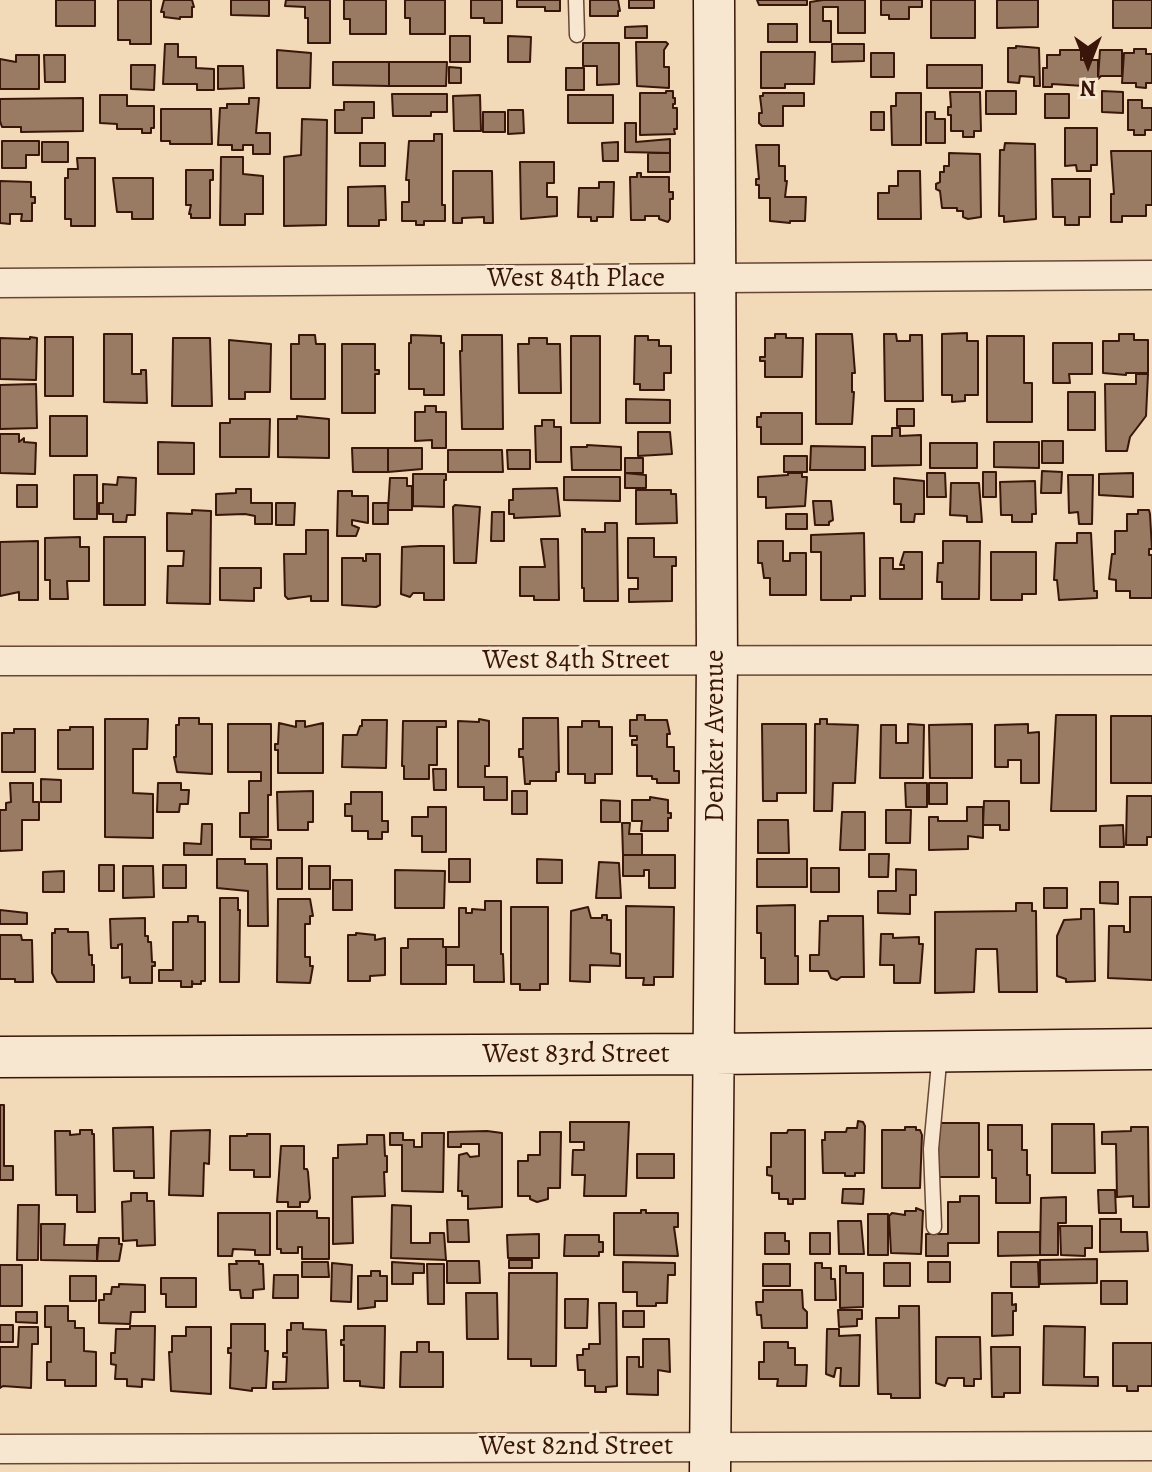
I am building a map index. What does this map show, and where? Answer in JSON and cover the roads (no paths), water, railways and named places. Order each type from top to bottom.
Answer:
[{"type":"street","name":"Denker Avenue","points":[[710,1459],[717,660],[714,0]]},
{"type":"street","name":"West 84th Place","points":[[0,283],[1152,275]]},
{"type":"street","name":"West 84th Street","points":[[0,661],[1152,660]]},
{"type":"street","name":"West 83rd Street","points":[[0,1057],[1152,1049]]},
{"type":"street","name":"West 82nd Street","points":[[0,1449],[710,1459],[1152,1446]]},
{"type":"lane","points":[[576,0],[577,35]]},
{"type":"lane","points":[[934,1227],[931,1149],[941,1052]]}]
